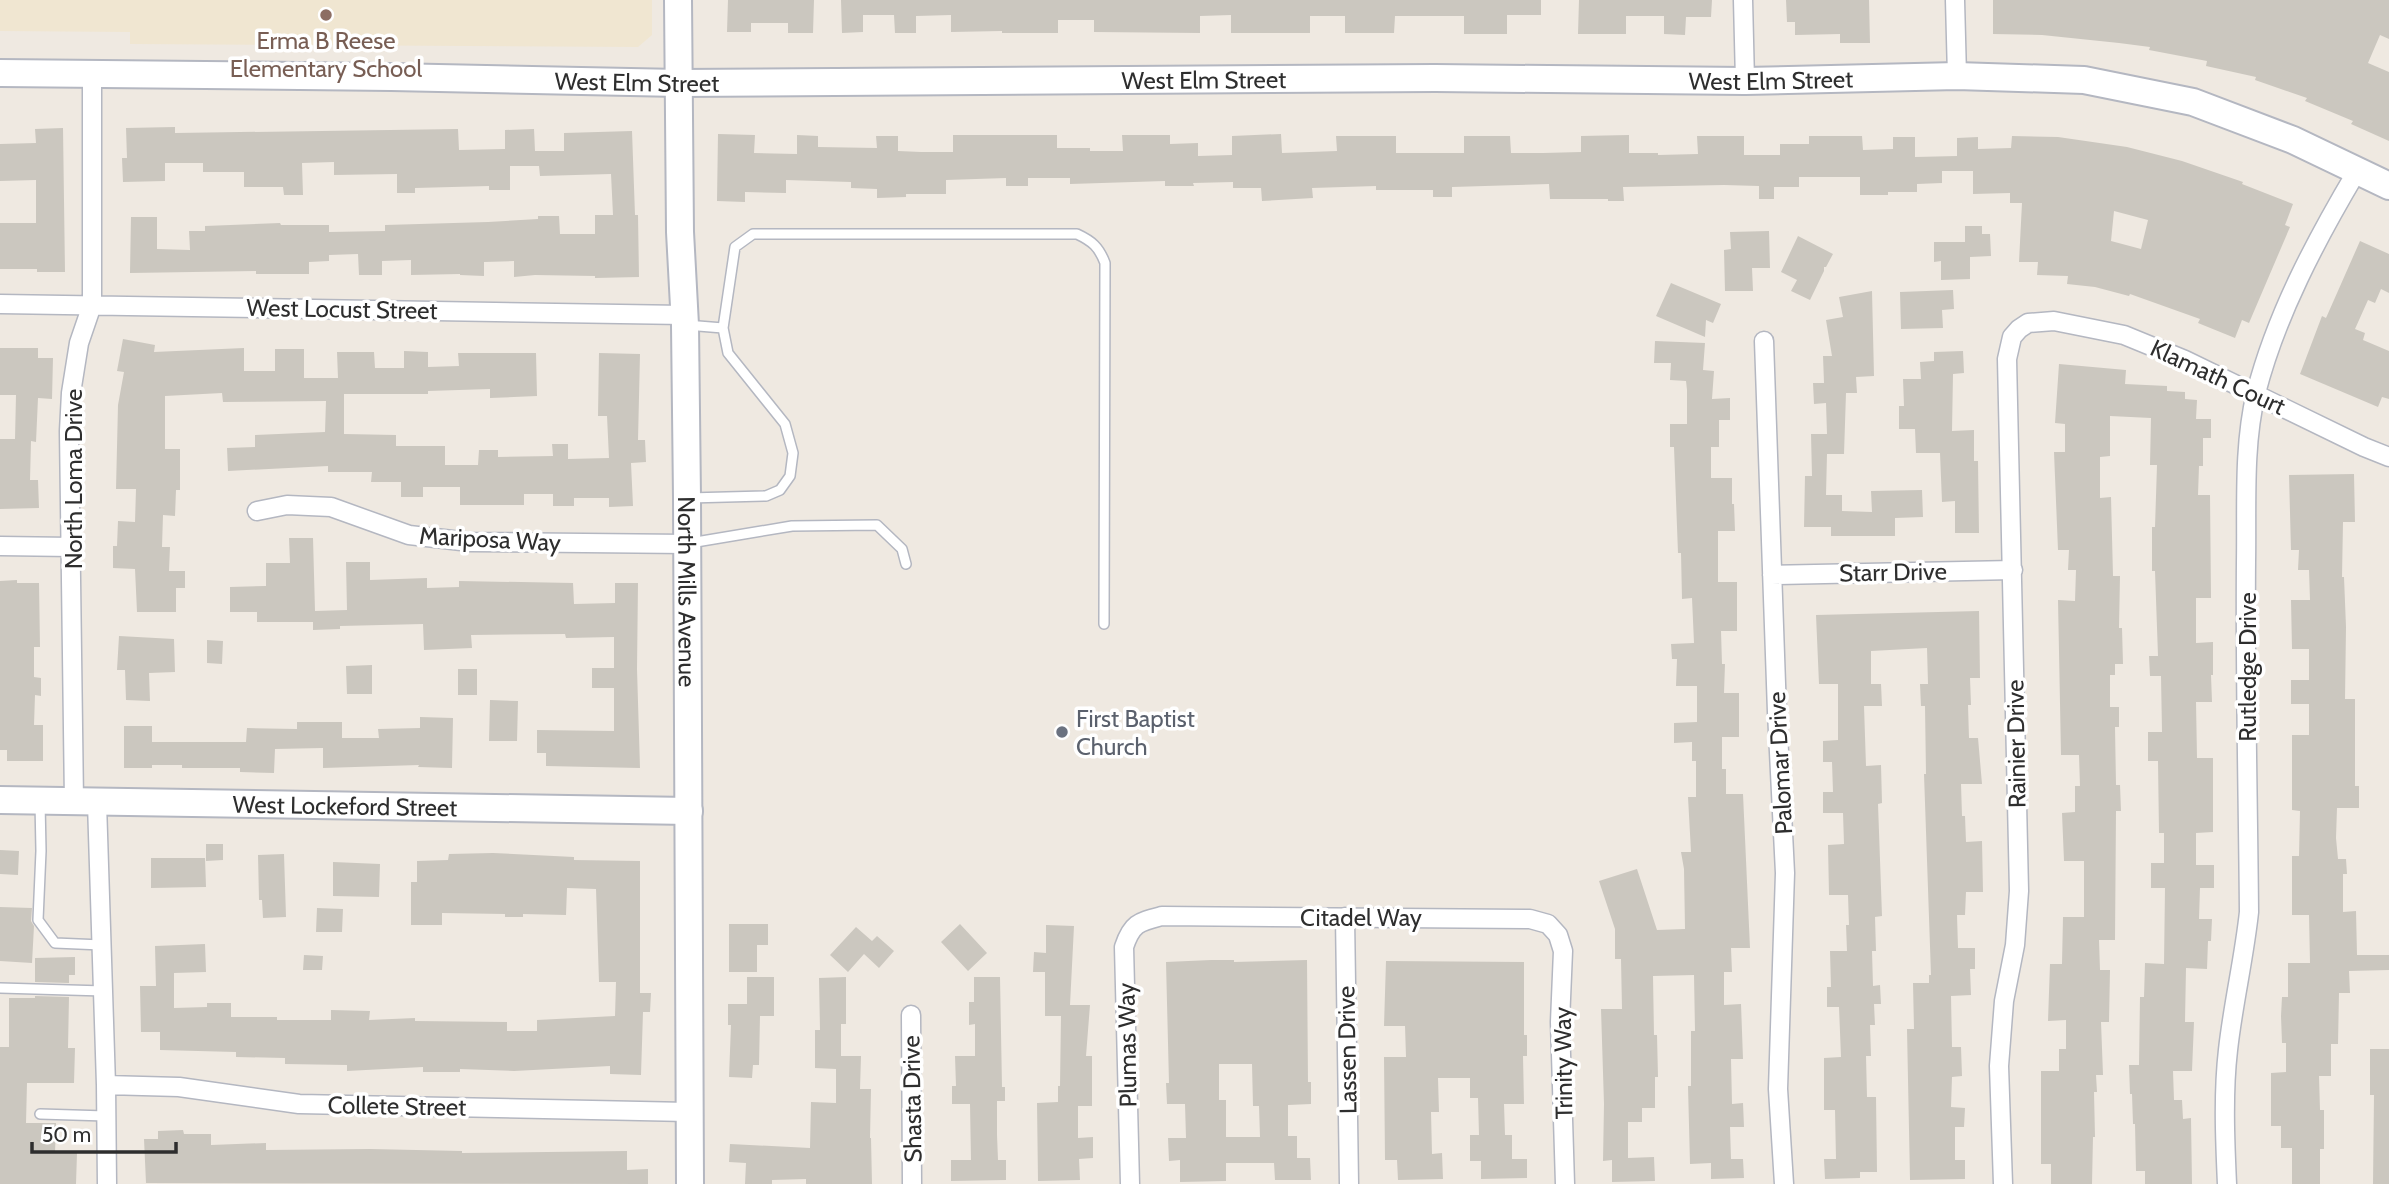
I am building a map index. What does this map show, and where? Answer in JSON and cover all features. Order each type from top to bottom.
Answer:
[{"type":"street","name":"North Mills Avenue","points":[[678,0],[680,232],[685,320],[687,498],[690,1184]]},
{"type":"street","points":[[1744,0],[1745,81]]},
{"type":"street","points":[[1955,0],[1957,76]]},
{"type":"street","name":"West Elm Street","points":[[0,73],[678,83],[1435,78],[1745,81],[1957,76],[2084,80],[2193,102],[2293,141],[2389,186]]},
{"type":"street","name":"North Loma Drive","points":[[92,74],[92,305],[79,343],[71,393],[69,431],[72,547],[86,802],[102,944],[107,1184]]},
{"type":"street","name":"Rutledge Drive","points":[[2227,1184],[2225,1153],[2228,1051],[2245,956],[2249,912],[2246,554],[2251,424],[2256,394],[2271,346],[2306,264],[2357,171]]},
{"type":"street","name":"West Locust Street","points":[[0,303],[685,320]]},
{"type":"street","name":"Klamath Court","points":[[2040,322],[2054,321],[2124,335],[2185,360],[2389,457]]},
{"type":"street","name":"Rainier Drive","points":[[2003,1184],[1999,1066],[2004,1001],[2015,945],[2019,891],[2007,359],[2012,337],[2019,329],[2028,323],[2040,322]]},
{"type":"street","name":"Palomar Drive","points":[[1764,341],[1785,873],[1778,1089],[1784,1184]]},
{"type":"street","name":"Mariposa Way","points":[[257,511],[287,505],[331,507],[409,535],[470,542],[687,544]]},
{"type":"street","points":[[0,546],[72,547]]},
{"type":"street","name":"Starr Drive","points":[[1772,575],[2013,570]]},
{"type":"street","name":"West Lockeford Street","points":[[0,800],[689,811]]},
{"type":"street","name":"Citadel Way","points":[[1151,919],[1162,916],[1530,919],[1548,924],[1558,935],[1560,943]]},
{"type":"street","name":"Lassen Drive","points":[[1345,917],[1349,1184]]},
{"type":"street","name":"Plumas Way","points":[[1130,1184],[1124,947],[1129,931],[1141,922],[1151,919]]},
{"type":"street","name":"Trinity Way","points":[[1560,943],[1563,951],[1560,1022],[1565,1184]]},
{"type":"street","name":"Shasta Drive","points":[[911,1015],[912,1184]]},
{"type":"street","name":"Collete Street","points":[[106,1085],[179,1087],[299,1104],[688,1112]]},
{"type":"lane","points":[[687,498],[766,496],[780,489],[790,476],[793,453],[785,424],[728,353],[723,328],[735,247],[753,234],[1077,234],[1093,242],[1100,250],[1105,263],[1104,624]]},
{"type":"lane","points":[[685,320],[723,328]]},
{"type":"lane","points":[[687,544],[792,526],[877,525],[902,549],[906,564]]},
{"type":"lane","points":[[40,800],[38,920],[55,943],[102,944]]},
{"type":"lane","points":[[0,988],[104,991]]},
{"type":"lane","points":[[40,1114],[106,1116]]},
{"type":"shaded area","name":"Erma B Reese Elementary School","points":[[0,0],[652,0],[652,35],[638,47],[130,44],[130,32],[0,31]]},
{"type":"building","points":[[728,0],[814,0],[813,33],[788,33],[788,23],[751,23],[751,32],[727,32]]},
{"type":"building","points":[[841,0],[1541,0],[1541,15],[1507,15],[1507,34],[1464,34],[1464,16],[1395,16],[1394,33],[1345,33],[1345,16],[1310,16],[1310,33],[1231,33],[1231,15],[1200,16],[1200,33],[1094,32],[1094,20],[1058,20],[1058,33],[951,32],[951,15],[916,16],[916,33],[895,33],[894,15],[863,15],[863,32],[842,33]]},
{"type":"building","points":[[1579,0],[1712,0],[1711,17],[1686,17],[1685,35],[1664,34],[1664,16],[1626,16],[1626,34],[1578,34]]},
{"type":"building","points":[[1786,0],[1869,0],[1870,43],[1840,43],[1840,34],[1795,35],[1795,22],[1787,22]]},
{"type":"building","points":[[1993,0],[2389,0],[2389,39],[2380,35],[2368,63],[2389,72],[2389,141],[2351,124],[2353,121],[2305,101],[2307,98],[2255,80],[2256,77],[2206,66],[2207,61],[2149,50],[2150,47],[2119,43],[2042,35],[1993,34]]},
{"type":"building","points":[[175,127],[175,133],[458,129],[459,150],[505,149],[505,130],[534,129],[535,151],[564,151],[564,133],[632,131],[639,277],[514,277],[514,261],[484,262],[484,276],[411,275],[411,260],[382,261],[382,275],[359,275],[358,254],[329,255],[329,261],[309,262],[309,274],[256,274],[256,271],[130,273],[131,217],[157,217],[157,249],[190,250],[189,231],[205,231],[205,226],[280,223],[329,225],[329,232],[385,231],[385,225],[488,222],[559,216],[560,234],[595,234],[595,215],[613,215],[611,174],[540,176],[539,166],[510,166],[510,190],[489,190],[489,186],[415,188],[415,193],[397,193],[397,174],[334,175],[334,162],[302,163],[303,195],[284,195],[283,187],[244,187],[244,172],[203,172],[203,163],[165,163],[165,181],[123,182],[122,158],[127,158],[126,128]]},
{"type":"building","points":[[63,128],[65,272],[0,269],[0,223],[36,223],[36,180],[0,181],[0,144],[36,143],[35,129]]},
{"type":"building","points":[[718,134],[755,135],[754,153],[797,154],[797,135],[818,136],[818,147],[877,148],[876,136],[898,136],[898,151],[953,152],[953,135],[1057,135],[1057,148],[1123,151],[1122,135],[1170,135],[1170,144],[1198,143],[1198,156],[1232,155],[1232,136],[1281,134],[1282,153],[1337,151],[1336,136],[1396,136],[1396,153],[1464,153],[1464,136],[1510,136],[1511,153],[1581,152],[1581,136],[1629,135],[1629,153],[1658,155],[1698,154],[1697,136],[1744,136],[1744,155],[1780,155],[1780,144],[1809,144],[1809,136],[1862,136],[1863,150],[1893,149],[1893,137],[1915,137],[1915,157],[1957,156],[1957,138],[1978,137],[1978,149],[2011,148],[2012,136],[2058,137],[2127,147],[2182,161],[2243,182],[2242,184],[2293,204],[2285,225],[2290,227],[2249,323],[2242,320],[2235,338],[2198,323],[2200,319],[2130,294],[2129,296],[2095,287],[2067,284],[2068,276],[2037,275],[2038,262],[2019,262],[2022,203],[2010,203],[2010,193],[1973,194],[1973,171],[1942,171],[1942,183],[1917,184],[1917,192],[1888,192],[1888,195],[1860,195],[1860,177],[1799,177],[1799,187],[1774,187],[1774,199],[1759,199],[1759,186],[1724,185],[1623,187],[1624,201],[1550,199],[1549,184],[1452,187],[1452,197],[1433,197],[1433,190],[1376,190],[1376,186],[1312,188],[1313,198],[1262,201],[1261,188],[1233,188],[1233,182],[1165,186],[1165,181],[1070,184],[1070,178],[1028,178],[1028,186],[1006,186],[1006,178],[946,180],[946,194],[906,194],[906,197],[877,198],[877,189],[851,188],[851,182],[786,180],[786,193],[745,192],[745,202],[717,201]],"holes":[[[2114,211],[2148,220],[2141,249],[2111,241]]]},
{"type":"building","points":[[1965,226],[1982,226],[1982,234],[1990,234],[1991,256],[1970,257],[1970,279],[1941,280],[1941,261],[1934,262],[1934,242],[1965,242]]},
{"type":"building","points":[[1769,231],[1770,268],[1752,268],[1753,291],[1725,291],[1724,250],[1731,249],[1730,232]]},
{"type":"building","points":[[1798,236],[1833,254],[1824,267],[1810,300],[1791,291],[1797,280],[1781,272]]},
{"type":"building","points":[[2360,241],[2389,254],[2389,293],[2381,289],[2375,303],[2368,300],[2355,329],[2365,333],[2363,340],[2389,351],[2389,399],[2382,397],[2378,407],[2300,374],[2322,316],[2326,318]]},
{"type":"building","points":[[1671,283],[1721,304],[1713,323],[1706,320],[1705,337],[1656,316]]},
{"type":"building","points":[[1953,290],[1954,309],[1942,310],[1943,328],[1901,329],[1900,292]]},
{"type":"building","points":[[1872,291],[1874,376],[1856,377],[1857,393],[1846,393],[1844,454],[1827,454],[1826,495],[1842,495],[1842,511],[1872,512],[1871,491],[1922,490],[1923,517],[1895,518],[1895,536],[1831,536],[1831,527],[1804,527],[1805,476],[1812,476],[1811,434],[1827,434],[1826,403],[1814,404],[1813,383],[1824,383],[1823,356],[1832,356],[1826,320],[1843,317],[1839,297]]},
{"type":"building","points":[[123,339],[155,345],[154,352],[244,348],[244,371],[275,371],[275,349],[304,349],[304,378],[338,378],[337,352],[374,352],[375,368],[404,368],[404,351],[428,352],[428,367],[459,366],[458,353],[536,353],[537,396],[490,398],[490,389],[428,391],[428,394],[344,394],[344,434],[396,435],[396,446],[445,446],[445,465],[478,465],[479,450],[498,450],[498,457],[553,456],[552,444],[568,444],[568,459],[609,458],[607,416],[598,416],[599,353],[640,354],[638,440],[645,440],[646,462],[631,463],[633,506],[609,507],[609,498],[574,498],[574,506],[553,506],[553,494],[524,494],[524,505],[460,505],[460,487],[423,487],[423,497],[401,497],[401,482],[371,482],[372,472],[328,472],[328,466],[228,471],[227,448],[255,447],[255,435],[325,432],[326,401],[223,402],[222,393],[165,396],[165,449],[180,449],[180,490],[176,490],[175,516],[163,515],[162,547],[170,547],[169,571],[185,571],[185,588],[176,588],[176,612],[137,612],[135,569],[113,568],[113,546],[117,546],[118,521],[135,522],[136,489],[116,489],[118,405],[124,372],[117,371]]},
{"type":"building","points":[[1655,341],[1705,343],[1703,370],[1714,371],[1712,399],[1730,398],[1730,420],[1719,420],[1719,447],[1711,447],[1711,478],[1732,478],[1734,504],[1735,531],[1718,531],[1718,582],[1737,582],[1737,631],[1721,631],[1722,664],[1725,664],[1724,693],[1739,693],[1739,737],[1722,737],[1722,769],[1726,769],[1726,794],[1743,794],[1750,948],[1731,948],[1732,972],[1724,972],[1724,1005],[1741,1004],[1743,1059],[1731,1059],[1732,1104],[1743,1103],[1744,1127],[1730,1127],[1731,1159],[1743,1159],[1744,1178],[1711,1179],[1711,1163],[1690,1164],[1688,1086],[1691,1086],[1691,1031],[1695,1031],[1694,975],[1653,976],[1658,1077],[1655,1077],[1655,1108],[1642,1108],[1642,1122],[1628,1122],[1628,1158],[1654,1157],[1655,1181],[1612,1182],[1612,1160],[1603,1161],[1601,1009],[1622,1009],[1621,959],[1615,959],[1615,929],[1599,881],[1637,869],[1657,930],[1685,929],[1684,869],[1681,852],[1691,852],[1688,797],[1696,797],[1696,761],[1692,761],[1692,742],[1674,743],[1674,723],[1697,722],[1697,686],[1676,686],[1677,659],[1672,659],[1671,644],[1694,643],[1692,598],[1682,599],[1674,447],[1670,447],[1670,424],[1687,424],[1687,390],[1686,381],[1670,380],[1671,363],[1654,363]]},
{"type":"building","points":[[0,348],[38,348],[38,358],[53,358],[52,399],[38,398],[36,442],[31,441],[30,480],[38,480],[39,508],[0,509],[0,439],[15,439],[16,395],[0,395]]},
{"type":"building","points":[[1963,351],[1964,373],[1953,374],[1952,431],[1974,430],[1974,461],[1978,461],[1979,533],[1955,533],[1955,501],[1942,502],[1940,453],[1916,453],[1915,429],[1899,429],[1899,406],[1904,406],[1903,379],[1921,379],[1920,362],[1934,361],[1934,352]]},
{"type":"building","points":[[2059,364],[2126,370],[2125,384],[2167,386],[2167,391],[2185,392],[2185,399],[2197,400],[2196,419],[2211,419],[2211,438],[2203,438],[2203,466],[2199,466],[2198,495],[2210,495],[2211,598],[2196,598],[2196,643],[2213,642],[2212,702],[2196,702],[2197,758],[2213,758],[2213,832],[2196,833],[2196,865],[2214,865],[2214,888],[2200,888],[2199,919],[2212,919],[2211,941],[2208,941],[2207,969],[2186,968],[2185,1022],[2194,1022],[2192,1071],[2173,1071],[2174,1100],[2182,1100],[2183,1119],[2191,1118],[2192,1184],[2145,1184],[2145,1171],[2136,1171],[2135,1124],[2130,1094],[2129,1065],[2139,1065],[2140,997],[2144,997],[2145,963],[2164,964],[2165,888],[2151,888],[2151,863],[2164,863],[2164,833],[2159,833],[2158,761],[2148,761],[2148,732],[2162,732],[2161,676],[2150,676],[2149,656],[2158,656],[2155,571],[2152,571],[2157,465],[2150,465],[2151,418],[2110,416],[2110,456],[2100,457],[2100,498],[2111,497],[2113,576],[2120,576],[2119,628],[2122,628],[2123,664],[2115,664],[2115,675],[2110,675],[2110,707],[2119,707],[2119,727],[2115,727],[2116,785],[2120,785],[2121,811],[2116,811],[2115,940],[2099,940],[2100,970],[2110,970],[2109,1022],[2101,1022],[2103,1075],[2096,1075],[2097,1092],[2094,1092],[2092,1184],[2051,1184],[2051,1164],[2041,1164],[2041,1071],[2059,1071],[2059,1049],[2066,1049],[2066,1020],[2048,1021],[2050,964],[2062,964],[2063,917],[2084,917],[2084,861],[2064,861],[2062,813],[2075,812],[2075,786],[2080,786],[2079,755],[2061,755],[2058,600],[2075,601],[2076,570],[2068,570],[2069,550],[2058,550],[2054,452],[2065,452],[2065,424],[2055,423]]},
{"type":"building","points":[[2354,474],[2355,522],[2343,522],[2342,577],[2346,627],[2345,699],[2355,699],[2355,786],[2359,786],[2359,808],[2337,808],[2336,838],[2338,859],[2346,859],[2347,874],[2343,874],[2343,912],[2356,911],[2357,955],[2389,955],[2389,970],[2349,971],[2350,993],[2339,993],[2338,1044],[2331,1044],[2331,1076],[2319,1076],[2320,1110],[2324,1110],[2324,1149],[2320,1149],[2320,1184],[2292,1184],[2292,1148],[2281,1148],[2281,1126],[2271,1126],[2271,1073],[2286,1072],[2286,1043],[2282,1043],[2281,1016],[2282,997],[2288,997],[2288,963],[2310,963],[2309,915],[2292,915],[2292,856],[2299,856],[2300,811],[2292,810],[2292,735],[2309,735],[2309,704],[2291,704],[2291,680],[2309,680],[2309,649],[2292,649],[2291,600],[2310,600],[2309,570],[2298,570],[2299,550],[2291,550],[2289,475]]},
{"type":"building","points":[[289,538],[313,538],[315,611],[347,610],[346,562],[370,562],[370,580],[427,578],[427,588],[459,587],[459,581],[573,583],[574,604],[615,603],[615,583],[638,583],[640,768],[546,766],[546,753],[537,753],[537,730],[614,731],[614,688],[592,688],[592,668],[614,668],[614,637],[566,638],[565,634],[471,635],[472,648],[424,650],[423,624],[340,626],[340,629],[313,630],[313,622],[257,622],[257,612],[230,612],[230,587],[266,586],[266,563],[290,563]]},
{"type":"building","points":[[17,580],[17,583],[39,583],[40,647],[34,647],[34,677],[41,678],[41,696],[35,695],[34,725],[43,725],[43,761],[7,761],[7,750],[0,750],[0,581]]},
{"type":"building","points":[[1979,611],[1980,678],[1970,678],[1971,705],[1968,705],[1969,738],[1978,738],[1982,784],[1961,784],[1966,842],[1982,841],[1983,892],[1966,892],[1965,915],[1957,915],[1958,948],[1975,948],[1975,969],[1970,969],[1971,995],[1951,996],[1952,1047],[1961,1047],[1962,1076],[1952,1077],[1951,1107],[1965,1108],[1964,1127],[1955,1127],[1955,1160],[1965,1160],[1965,1179],[1910,1180],[1907,1029],[1914,1029],[1913,983],[1929,983],[1931,975],[1924,774],[1925,706],[1921,706],[1920,684],[1928,684],[1927,648],[1871,651],[1871,684],[1881,684],[1882,706],[1864,706],[1866,766],[1881,765],[1882,803],[1878,804],[1882,916],[1875,917],[1876,951],[1872,951],[1873,986],[1880,985],[1881,1004],[1874,1004],[1875,1025],[1870,1025],[1871,1056],[1866,1056],[1867,1097],[1876,1097],[1877,1172],[1860,1172],[1860,1178],[1825,1179],[1824,1159],[1836,1159],[1835,1110],[1824,1110],[1824,1058],[1841,1057],[1839,1007],[1827,1007],[1827,987],[1831,987],[1830,951],[1847,951],[1846,925],[1849,925],[1848,895],[1829,895],[1828,845],[1844,844],[1843,813],[1823,813],[1823,792],[1833,792],[1832,762],[1823,762],[1823,741],[1838,740],[1838,684],[1819,684],[1816,615]]},
{"type":"building","points":[[119,636],[174,639],[175,672],[149,673],[150,701],[126,700],[125,670],[117,670]]},
{"type":"building","points":[[207,640],[223,641],[222,664],[207,663]]},
{"type":"building","points":[[372,665],[372,694],[347,694],[346,666]]},
{"type":"building","points":[[458,669],[477,669],[477,695],[458,695]]},
{"type":"building","points":[[490,700],[518,701],[517,741],[489,741]]},
{"type":"building","points":[[420,717],[453,718],[452,768],[418,767],[419,765],[323,768],[323,748],[275,749],[274,773],[240,772],[240,768],[182,768],[182,765],[124,768],[124,726],[152,726],[152,742],[246,742],[247,728],[297,729],[297,722],[342,722],[342,738],[379,738],[378,729],[420,728]]},
{"type":"building","points":[[206,844],[223,844],[223,860],[206,861]]},
{"type":"building","points":[[0,850],[19,851],[18,875],[0,874]]},
{"type":"building","points":[[284,854],[286,917],[263,918],[262,900],[259,900],[258,855]]},
{"type":"building","points":[[449,854],[574,857],[574,860],[640,861],[640,993],[651,993],[650,1012],[643,1012],[641,1075],[610,1074],[610,1066],[514,1071],[460,1069],[460,1072],[423,1072],[423,1067],[347,1071],[347,1065],[285,1064],[285,1058],[236,1057],[236,1052],[160,1050],[160,1032],[141,1032],[140,986],[156,986],[155,946],[205,944],[206,972],[174,973],[174,1008],[231,1003],[231,1017],[277,1017],[277,1020],[331,1020],[331,1010],[370,1011],[369,1020],[415,1018],[415,1021],[507,1022],[507,1031],[537,1031],[537,1020],[615,1016],[616,982],[599,982],[596,889],[567,888],[566,915],[523,914],[523,917],[505,917],[505,914],[442,913],[442,925],[411,925],[411,882],[417,882],[417,861],[448,860]]},
{"type":"building","points":[[151,858],[205,858],[206,887],[151,888]]},
{"type":"building","points":[[333,862],[380,864],[379,897],[333,896]]},
{"type":"building","points":[[0,907],[32,908],[32,963],[0,961]]},
{"type":"building","points":[[317,908],[343,909],[342,932],[316,932]]},
{"type":"building","points":[[729,924],[768,924],[768,945],[757,945],[757,972],[729,972]]},
{"type":"building","points":[[960,924],[987,953],[968,971],[941,942]]},
{"type":"building","points":[[1046,925],[1074,926],[1070,1005],[1090,1005],[1086,1056],[1092,1056],[1092,1106],[1078,1106],[1078,1138],[1093,1137],[1093,1158],[1079,1159],[1080,1180],[1038,1181],[1037,1103],[1058,1102],[1060,1086],[1061,1016],[1045,1016],[1045,972],[1033,972],[1034,952],[1046,953]]},
{"type":"building","points":[[856,927],[872,941],[877,936],[894,951],[879,968],[864,954],[848,972],[830,955]]},
{"type":"building","points":[[304,955],[323,956],[322,970],[303,970]]},
{"type":"building","points":[[75,957],[75,975],[69,975],[69,983],[35,982],[35,958]]},
{"type":"building","points":[[1307,960],[1308,1082],[1311,1082],[1311,1104],[1288,1105],[1288,1136],[1297,1136],[1297,1158],[1310,1158],[1311,1180],[1275,1180],[1274,1163],[1226,1163],[1226,1181],[1180,1182],[1180,1160],[1169,1161],[1168,1138],[1186,1138],[1185,1104],[1167,1104],[1166,1083],[1169,1083],[1166,962]],"holes":[[[1219,1064],[1252,1064],[1253,1106],[1259,1106],[1260,1137],[1226,1137],[1226,1100],[1219,1100]]]},
{"type":"building","points":[[1386,961],[1524,962],[1524,1035],[1527,1035],[1527,1056],[1523,1056],[1524,1104],[1504,1104],[1505,1135],[1512,1135],[1512,1159],[1527,1159],[1527,1178],[1481,1179],[1481,1161],[1470,1161],[1470,1135],[1479,1135],[1478,1098],[1470,1098],[1470,1078],[1438,1078],[1439,1112],[1431,1112],[1432,1154],[1442,1153],[1443,1179],[1398,1180],[1397,1160],[1385,1160],[1384,1057],[1406,1057],[1405,1026],[1384,1026]]},
{"type":"building","points":[[747,977],[774,977],[774,1016],[760,1016],[759,1065],[753,1065],[752,1078],[729,1077],[731,1025],[728,1025],[728,1004],[747,1004]]},
{"type":"building","points":[[846,977],[846,1024],[841,1024],[841,1056],[861,1056],[860,1089],[871,1089],[872,1184],[806,1184],[806,1179],[772,1180],[772,1184],[745,1184],[746,1163],[729,1162],[730,1144],[810,1148],[811,1102],[836,1103],[836,1069],[815,1068],[815,1030],[820,1030],[819,978]]},
{"type":"building","points":[[974,977],[1000,977],[1002,1087],[1005,1087],[1005,1101],[997,1101],[997,1135],[998,1160],[1006,1160],[1006,1180],[951,1181],[951,1160],[971,1160],[970,1104],[952,1104],[952,1086],[956,1086],[955,1056],[975,1056],[975,1024],[969,1025],[969,1002],[974,1002]]},
{"type":"building","points":[[69,997],[68,1048],[75,1048],[74,1083],[27,1083],[26,1123],[56,1123],[55,1153],[77,1153],[76,1184],[0,1184],[0,1047],[9,1047],[9,998]]},
{"type":"building","points":[[2370,1049],[2389,1049],[2389,1184],[2373,1184],[2374,1095],[2370,1095]]},
{"type":"building","points":[[183,1130],[184,1134],[211,1134],[211,1145],[266,1143],[266,1150],[370,1149],[462,1153],[627,1151],[627,1170],[648,1169],[648,1184],[146,1183],[144,1139],[158,1139],[158,1131]]},
{"type":"place","name":"Erma B Reese Elementary School","points":[[326,15]]},
{"type":"place","name":"First Baptist Church","points":[[1062,732]]}]
